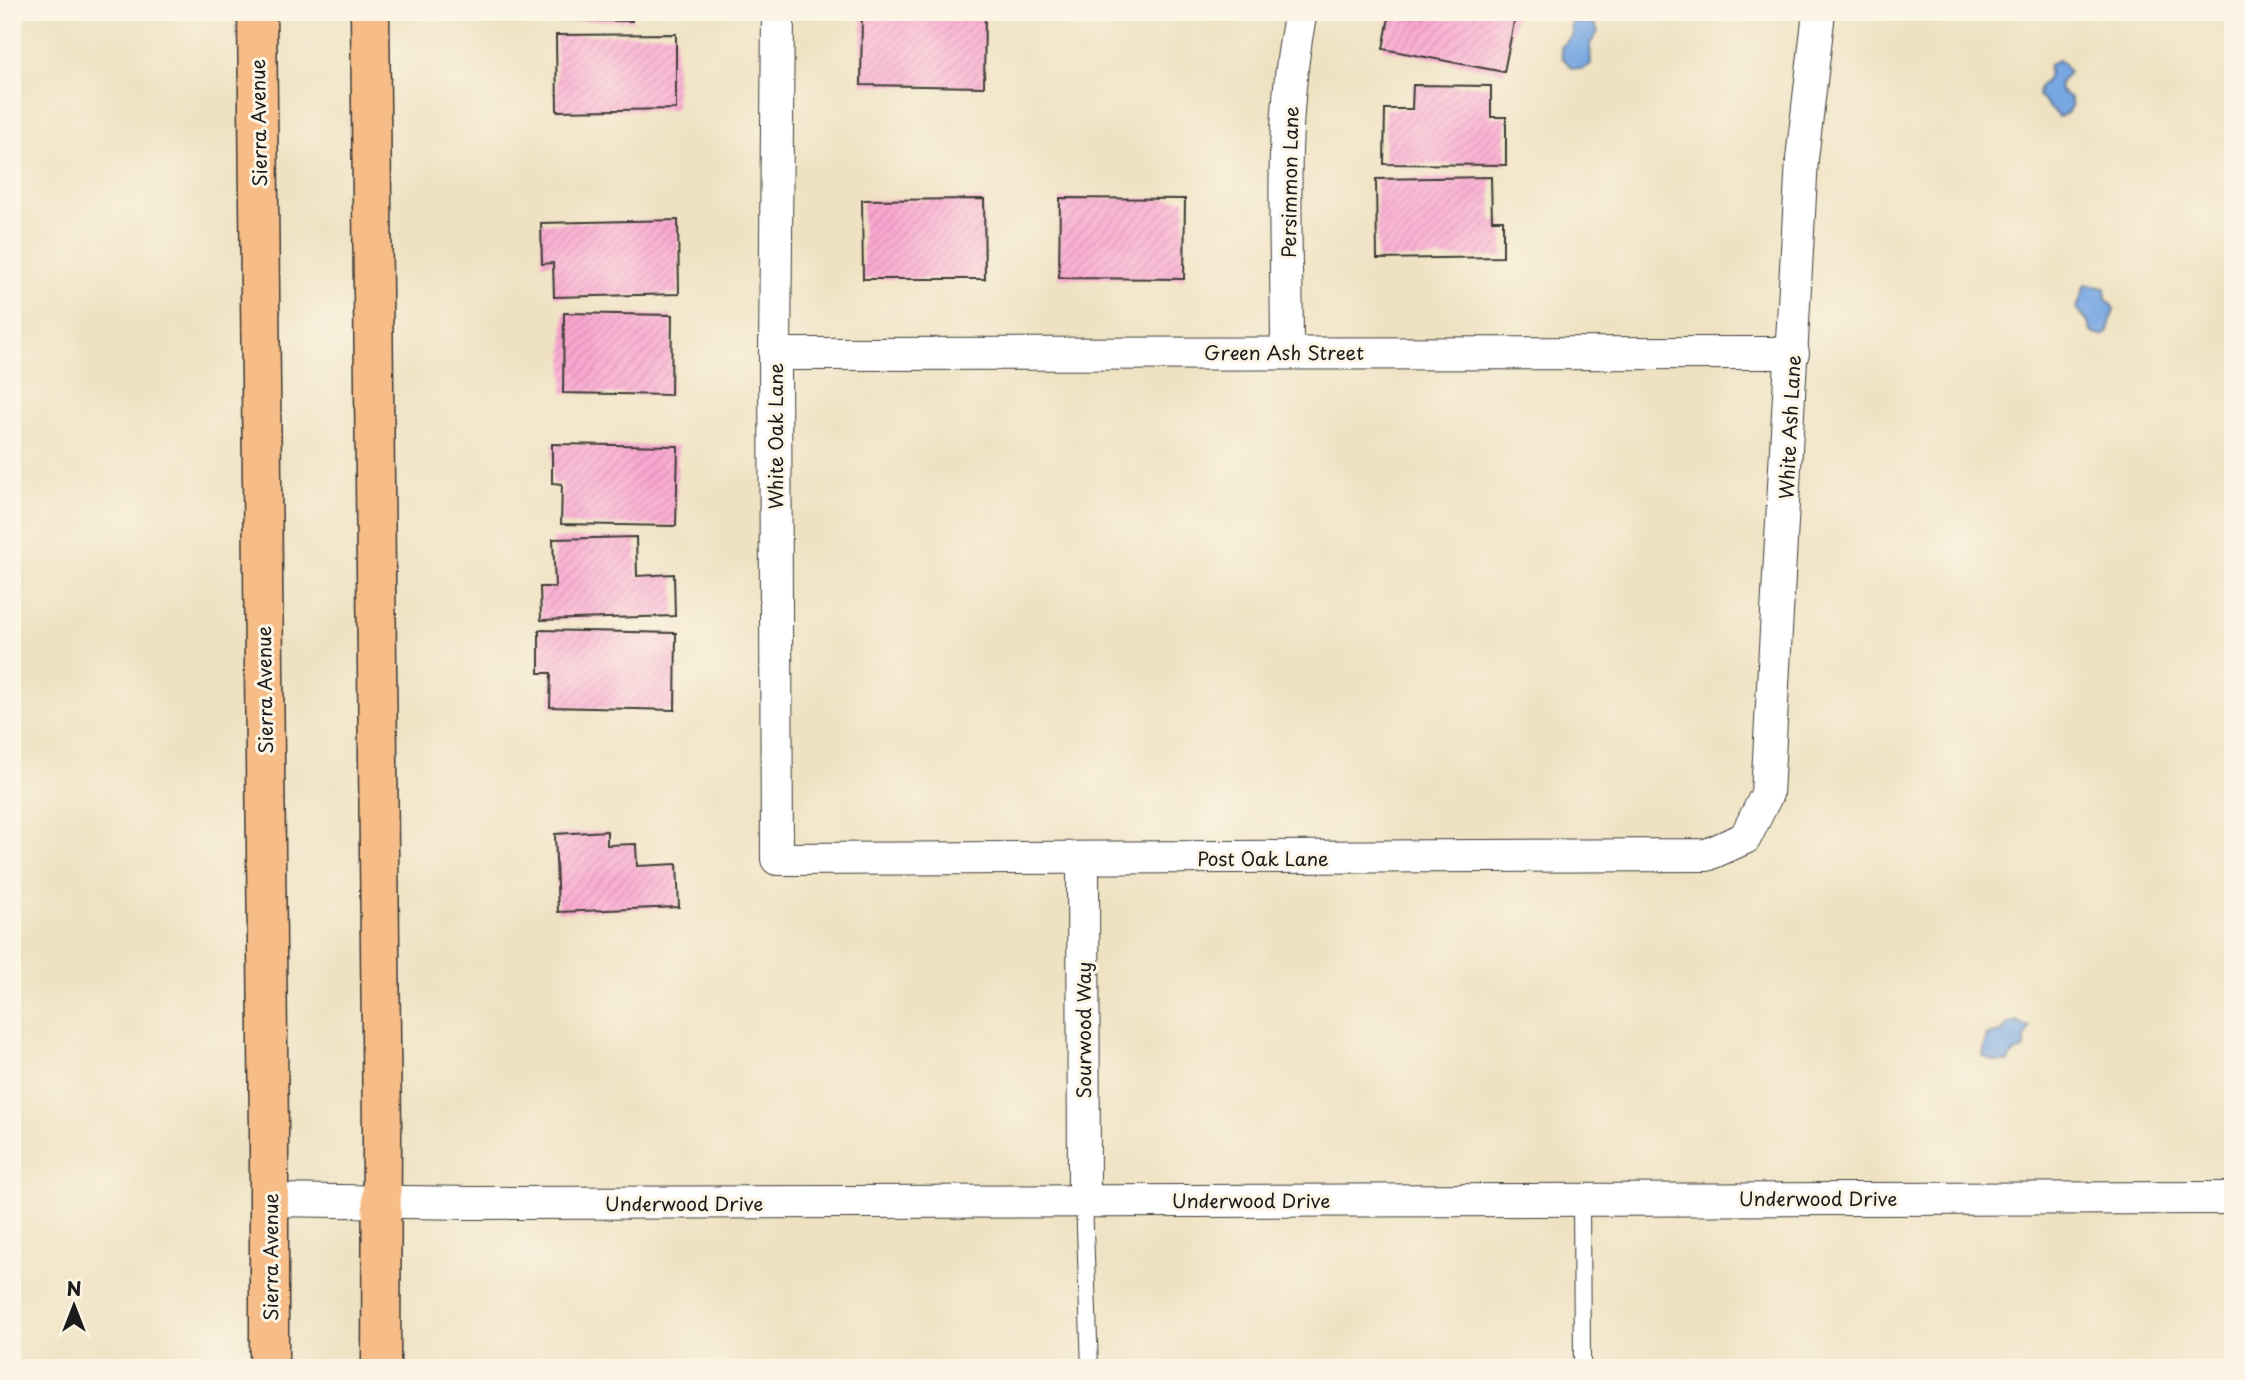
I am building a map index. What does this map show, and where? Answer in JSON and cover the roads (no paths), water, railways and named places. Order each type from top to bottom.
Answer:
[{"type":"main road","name":"Sierra Avenue","points":[[257,12],[270,1200],[269,1368]]},
{"type":"main road","points":[[370,12],[382,1202],[381,1368]]},
{"type":"street","name":"White Oak Lane","points":[[777,859],[775,354],[778,12]]},
{"type":"street","name":"Persimmon Lane","points":[[1287,352],[1286,140],[1296,35],[1301,12]]},
{"type":"street","name":"White Ash Lane","points":[[1745,838],[1767,794],[1802,159],[1819,12]]},
{"type":"street","name":"Green Ash Street","points":[[775,354],[1793,353]]},
{"type":"street","name":"Post Oak Lane","points":[[777,859],[1707,855],[1745,838]]},
{"type":"street","name":"Sourwood Way","points":[[1083,859],[1084,1201]]},
{"type":"street","name":"Underwood Drive","points":[[270,1200],[382,1202],[2233,1198]]},
{"type":"lane","points":[[1581,1199],[1582,1368]]},
{"type":"lane","points":[[1084,1201],[1090,1368]]},
{"type":"water","points":[[1574,12],[1588,12],[1598,32],[1590,44],[1591,64],[1583,69],[1572,68],[1562,57],[1561,47],[1572,36],[1571,15]]},
{"type":"water","points":[[2058,60],[2069,72],[2060,83],[2059,90],[2070,98],[2072,106],[2067,113],[2059,117],[2038,96],[2039,88],[2048,78],[2049,64]]},
{"type":"water","points":[[2085,284],[2105,288],[2106,298],[2114,309],[2107,334],[2101,336],[2092,333],[2088,322],[2077,309]]},
{"type":"water","points":[[2016,1021],[2029,1028],[2025,1048],[2012,1055],[2009,1062],[1994,1062],[1983,1056],[1987,1035],[2001,1033],[2007,1024]]}]
